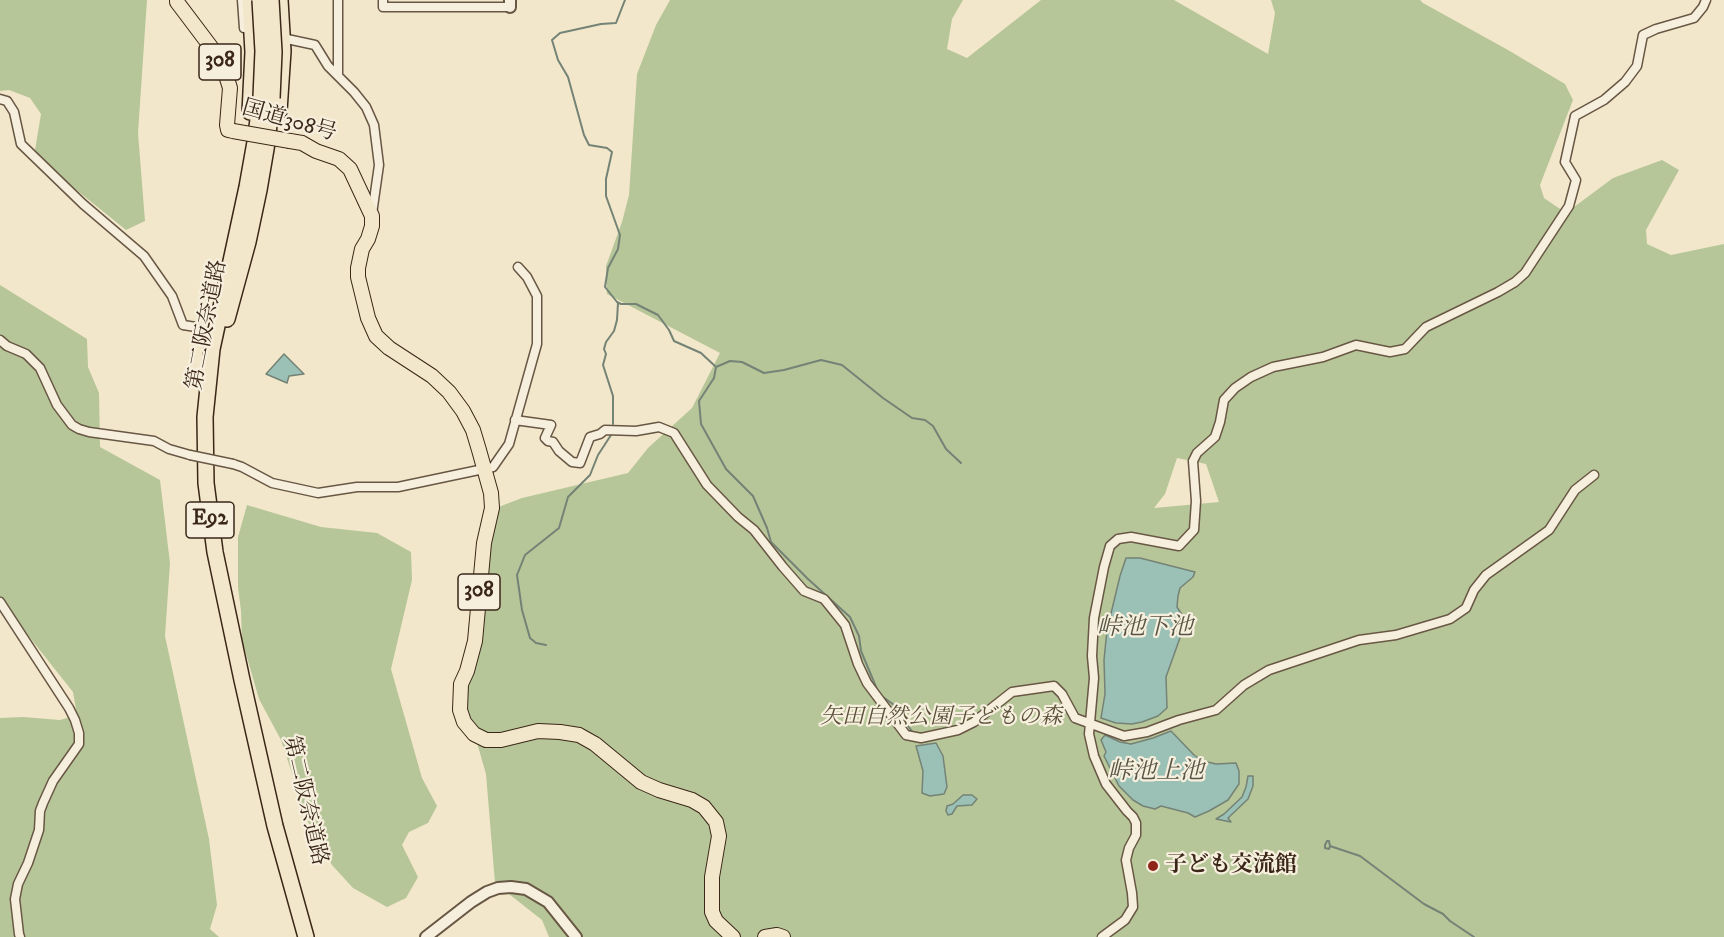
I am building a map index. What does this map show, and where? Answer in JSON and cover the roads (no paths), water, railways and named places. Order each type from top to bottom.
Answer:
[{"type":"highway","name":"国道308号","points":[[177,0],[214,51],[224,69],[230,88],[228,130],[302,143],[339,159],[350,169],[372,216]]},
{"type":"highway","points":[[241,241],[253,52],[250,0]]},
{"type":"highway","name":"第二阪奈道路","points":[[260,0],[267,98]]},
{"type":"highway","name":"第二阪奈道路","points":[[271,0],[274,52],[267,98],[255,142],[241,241],[218,373],[214,419],[215,482],[225,550],[284,823],[316,937]]},
{"type":"highway","points":[[241,241],[275,145],[281,98],[283,51],[280,0]]},
{"type":"highway","name":"308","points":[[372,216],[372,226],[362,249],[358,268],[368,318],[376,336],[388,348],[432,376],[449,392],[463,411],[472,430],[491,493],[492,508],[484,543],[475,641],[467,671],[460,684],[460,704],[464,722],[474,734],[486,740],[501,740],[538,731],[579,735],[595,744],[641,782],[692,800],[704,807],[716,822],[719,836],[712,870],[712,912],[716,921],[733,937]]},
{"type":"highway","name":"第二阪奈道路","points":[[241,241],[212,349],[205,417],[206,483],[215,552],[245,691],[275,826],[306,937]]},
{"type":"highway","points":[[765,937],[777,935],[783,937]]},
{"type":"street","points":[[242,0],[244,28]]},
{"type":"street","points":[[338,0],[338,75]]},
{"type":"street","points":[[383,0],[383,7],[510,4]]},
{"type":"street","points":[[1102,937],[1125,920],[1133,907],[1126,860],[1136,835],[1136,823],[1133,817],[1106,784],[1094,756],[1089,734],[1094,678],[1092,656],[1094,618],[1110,546],[1118,539],[1131,537],[1179,546],[1194,530],[1196,501],[1193,461],[1197,453],[1215,438],[1224,400],[1235,388],[1251,377],[1273,367],[1323,357],[1356,345],[1390,352],[1405,349],[1426,327],[1515,282],[1525,273],[1569,206],[1576,180],[1565,162],[1575,116],[1604,100],[1624,82],[1637,66],[1643,35],[1694,18],[1707,0]]},
{"type":"street","points":[[287,39],[315,45],[328,66],[366,107],[374,125],[379,165],[372,216]]},
{"type":"street","points":[[0,99],[8,101],[14,112],[21,144],[82,204],[144,256],[172,296],[183,325],[196,327]]},
{"type":"street","points":[[0,340],[7,346],[26,354],[40,368],[57,405],[72,425],[79,429],[154,441],[169,449],[242,467],[272,483],[318,492],[357,487],[398,487],[493,467],[509,444],[537,344],[537,296],[518,267]]},
{"type":"street","points":[[515,420],[550,425],[545,438],[553,442],[559,451],[572,462],[580,463],[590,437],[604,430],[636,431],[659,427],[674,433],[707,485],[754,530],[804,591],[824,599],[845,625],[867,683],[906,735],[921,738],[958,730],[974,722],[1012,692],[1054,686],[1062,694],[1075,718],[1124,736],[1147,732],[1216,710],[1244,685],[1269,670],[1359,640],[1396,634],[1450,619],[1466,608],[1474,590],[1486,575],[1549,530],[1575,490],[1594,475]]},
{"type":"street","points":[[0,602],[69,708],[79,733],[79,744],[53,782],[43,803],[39,830],[18,884],[15,899],[21,937]]},
{"type":"street","points":[[426,937],[487,892],[511,887],[526,889],[548,902],[576,937]]},
{"type":"water","points":[[284,354],[304,374],[289,376],[287,383],[266,374]]},
{"type":"water","name":"峠池下池","points":[[1126,558],[1140,558],[1195,572],[1193,577],[1180,588],[1178,596],[1177,607],[1186,621],[1166,677],[1167,708],[1158,716],[1132,724],[1116,723],[1101,718],[1105,694],[1104,660],[1107,630]]},
{"type":"water","name":"峠池上池","points":[[1171,731],[1203,761],[1216,764],[1236,763],[1239,771],[1239,784],[1228,800],[1195,817],[1161,806],[1155,809],[1143,806],[1119,786],[1104,756],[1106,752],[1101,740],[1105,735],[1131,744]]},
{"type":"water","points":[[936,743],[943,756],[947,787],[944,794],[930,796],[922,793],[923,771],[916,746]]},
{"type":"water","points":[[1248,776],[1253,776],[1253,786],[1248,799],[1228,818],[1231,822],[1216,819],[1242,797]]},
{"type":"water","points":[[963,795],[972,795],[977,799],[972,805],[957,806],[952,814],[948,815],[947,806]]},
{"type":"waterway","points":[[625,0],[616,23],[560,33],[552,40],[558,60],[568,77],[584,135],[589,145],[607,148],[612,152],[606,179],[606,196],[620,235],[618,249],[608,268],[605,287],[617,302],[636,304],[658,315],[674,341],[701,353],[716,367],[714,378],[699,401],[701,424],[726,469],[753,496],[771,542],[850,617],[879,694],[894,705],[913,733]]},
{"type":"waterway","points":[[613,424],[613,396],[603,365],[606,342],[614,331],[617,320],[618,303]]},
{"type":"waterway","points":[[716,367],[730,361],[742,362],[764,373],[821,360],[842,365],[912,418],[925,420],[933,426],[946,449],[961,463]]},
{"type":"waterway","points":[[546,645],[536,643],[530,638],[522,610],[517,575],[525,555],[559,528],[568,497],[590,475],[598,455],[613,432]]},
{"type":"waterway","points":[[1330,846],[1329,849],[1325,848],[1327,841],[1330,846],[1360,856],[1424,904],[1443,914],[1474,937]]},
{"type":"place","name":"子ども交流館","points":[[1153,866]]},
{"type":"park label","name":"矢田自然公園子どもの森","points":[[941,718]]}]
